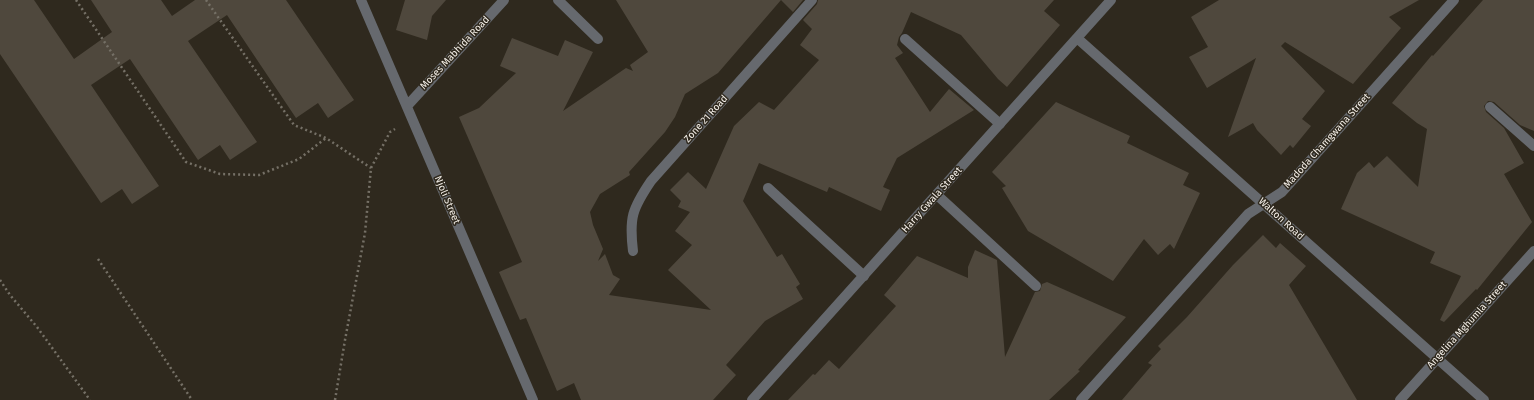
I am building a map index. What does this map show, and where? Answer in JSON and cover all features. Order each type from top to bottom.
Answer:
[{"type":"street","name":"Njoli Street","points":[[361,0],[533,400]]},
{"type":"street","name":"Moses Mabhida Road","points":[[407,106],[504,0]]},
{"type":"street","points":[[558,0],[598,39]]},
{"type":"street","name":"Zone 21 Road","points":[[633,251],[631,231],[634,209],[646,187],[812,0]]},
{"type":"street","name":"Harry Gwala Street","points":[[752,400],[1111,0]]},
{"type":"street","name":"Madoda Chamgwana Street","points":[[1081,400],[1248,214],[1282,192],[1454,0]]},
{"type":"street","name":"Walton Road","points":[[1077,38],[1484,400]]},
{"type":"street","points":[[905,39],[1000,124]]},
{"type":"street","points":[[1490,107],[1534,146]]},
{"type":"street","points":[[768,188],[864,276]]},
{"type":"street","points":[[937,195],[1036,286]]},
{"type":"street","name":"Angelina Mghumla Street","points":[[1400,400],[1534,250]]},
{"type":"path","points":[[76,0],[186,162],[220,174],[259,175],[299,159],[326,138]]},
{"type":"path","points":[[206,0],[294,126],[326,138],[371,168]]},
{"type":"path","points":[[335,400],[365,233],[371,168],[390,132],[412,117]]},
{"type":"path","points":[[98,260],[192,400]]},
{"type":"path","points":[[0,280],[10,295],[37,327],[90,400]]},
{"type":"building","points":[[0,0],[34,0],[74,59],[112,32],[91,0],[161,0],[172,16],[195,0],[286,0],[354,100],[328,118],[318,103],[296,118],[227,15],[188,41],[257,142],[230,160],[220,145],[198,160],[130,59],[91,85],[159,186],[132,204],[122,189],[101,203],[0,54]]},
{"type":"building","points":[[405,0],[446,0],[432,16],[427,40],[396,30]]},
{"type":"building","points":[[616,0],[781,0],[718,73],[685,94],[675,117],[665,132],[629,172],[630,175],[600,194],[590,212],[593,225],[603,249],[598,261],[605,254],[613,275],[620,279],[609,295],[711,310],[668,270],[692,245],[675,231],[690,212],[678,207],[681,201],[670,190],[688,172],[706,189],[734,126],[759,102],[774,110],[819,60],[800,45],[812,29],[803,20],[817,4],[818,0],[1054,0],[1044,11],[1060,25],[1007,87],[998,79],[961,35],[911,12],[899,37],[897,45],[903,53],[895,58],[930,112],[949,89],[974,110],[897,158],[883,187],[890,190],[881,211],[829,187],[827,192],[759,163],[743,201],[777,257],[782,254],[800,284],[796,287],[803,299],[765,321],[726,365],[736,375],[713,400],[581,400],[574,383],[557,391],[526,318],[520,320],[499,272],[522,262],[459,117],[479,108],[516,73],[500,66],[512,38],[558,56],[565,40],[593,52],[563,111],[626,68],[633,71],[630,65],[648,52]]},
{"type":"building","points":[[781,0],[803,0],[793,12]]},
{"type":"building","points":[[1219,0],[1419,0],[1389,17],[1401,28],[1353,84],[1285,42],[1281,46],[1325,91],[1302,119],[1311,126],[1293,148],[1290,145],[1281,155],[1257,130],[1253,123],[1228,137],[1256,58],[1207,88],[1189,57],[1208,47],[1191,17]]},
{"type":"building","points":[[1483,0],[1534,0],[1534,131],[1520,125],[1494,102],[1488,101],[1484,106],[1486,112],[1504,128],[1524,163],[1504,174],[1532,222],[1477,290],[1476,289],[1444,322],[1440,320],[1461,276],[1430,263],[1435,252],[1341,209],[1357,173],[1369,162],[1374,168],[1387,156],[1418,187],[1427,129],[1392,103],[1432,55],[1433,56]]},
{"type":"building","points":[[1056,102],[1130,136],[1127,143],[1189,173],[1183,185],[1200,193],[1174,249],[1170,244],[1158,255],[1144,239],[1113,281],[1028,231],[1002,188],[1006,186],[992,172]]},
{"type":"building","points":[[1263,235],[1276,248],[1280,243],[1306,266],[1289,285],[1357,400],[1122,400],[1152,365],[1148,363],[1161,349],[1158,346]]},
{"type":"building","points":[[975,250],[997,260],[1005,357],[1035,292],[1040,291],[1042,284],[1047,282],[1126,317],[1078,370],[1080,371],[1049,400],[788,400],[829,360],[839,369],[896,306],[884,295],[917,256],[968,278],[968,267]]}]
